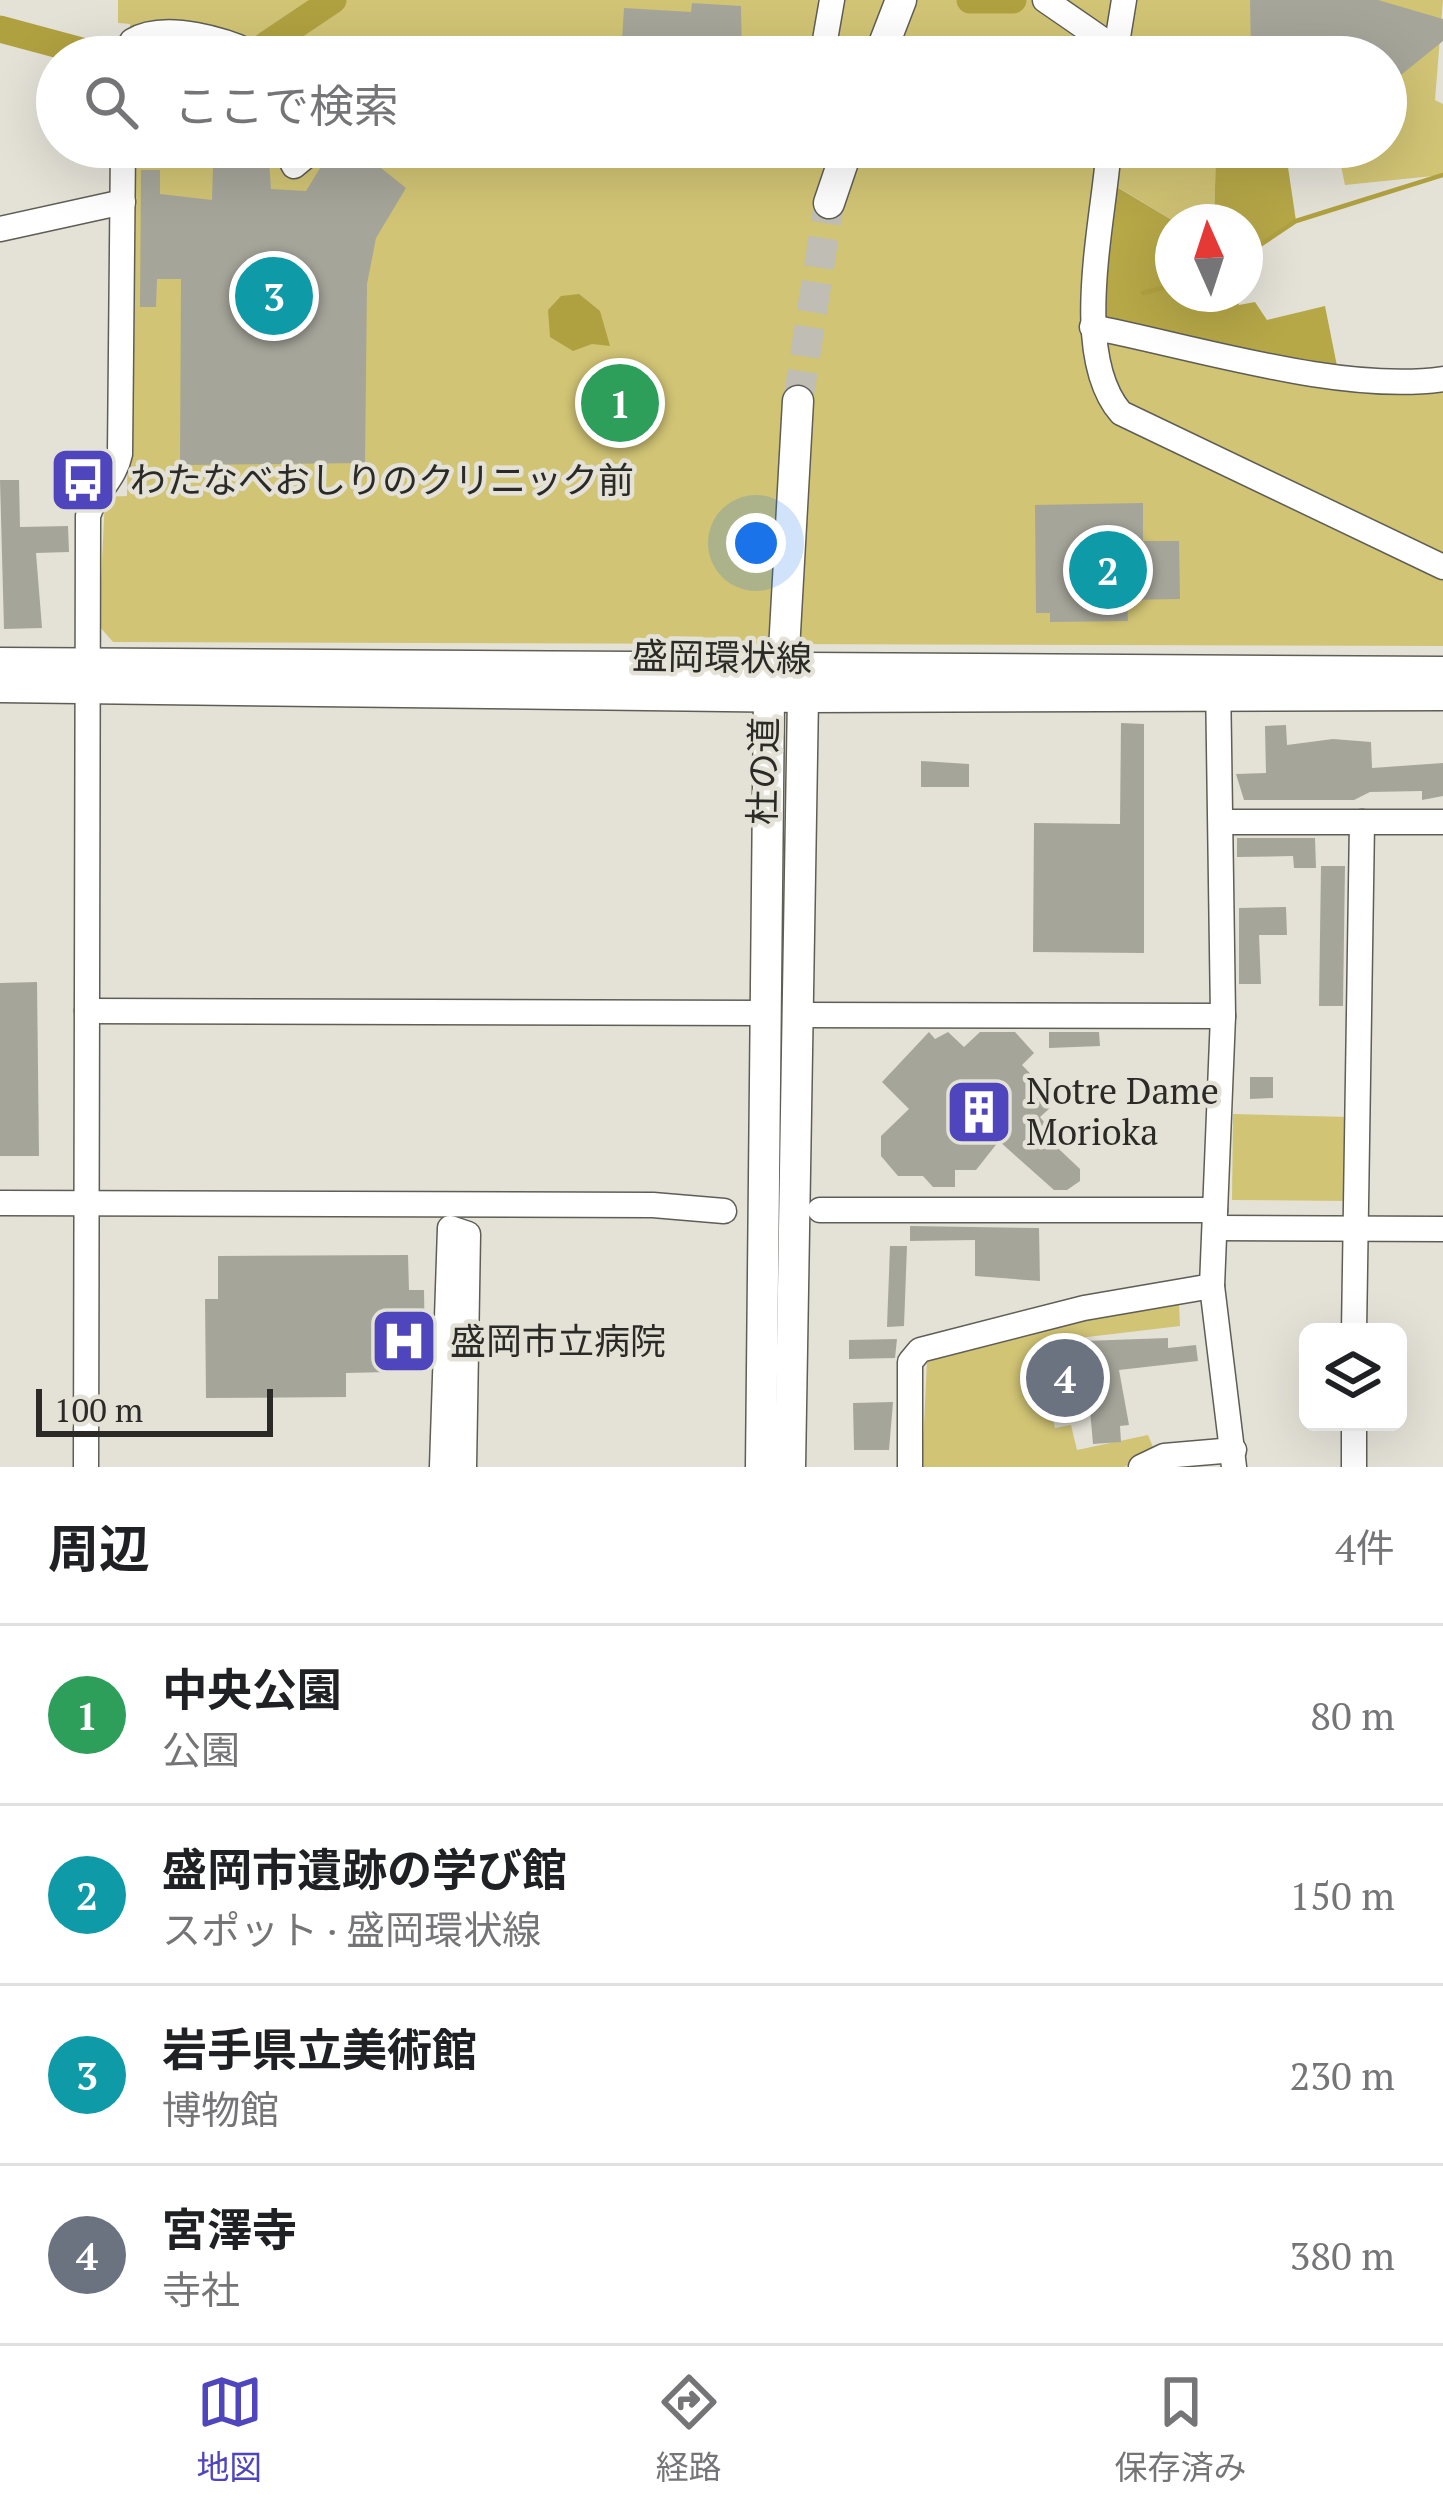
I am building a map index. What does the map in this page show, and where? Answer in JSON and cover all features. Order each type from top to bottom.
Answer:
[{"type":"main road","points":[[888,36],[901,0]]},
{"type":"main road","points":[[783,668],[798,401]]},
{"type":"main road","name":"盛岡環状線","points":[[0,663],[86,676],[802,697],[1443,672]]},
{"type":"main road","name":"盛岡環状線","points":[[0,687],[86,676],[783,668],[1443,695]]},
{"type":"main road","name":"杜の道","points":[[761,1467],[769,696],[783,668]]},
{"type":"main road","name":"杜の道","points":[[783,668],[802,697],[790,1467]]},
{"type":"street","points":[[826,36],[832,0]]},
{"type":"street","points":[[1045,0],[1093,36]]},
{"type":"street","points":[[1119,36],[1124,0]]},
{"type":"street","points":[[145,36],[176,36]]},
{"type":"street","points":[[86,1467],[88,516],[93,499],[117,471],[119,454],[123,168]]},
{"type":"street","points":[[1107,168],[1093,327],[1105,394],[1121,413],[1387,550],[1443,567]]},
{"type":"street","points":[[0,229],[123,202]]},
{"type":"street","points":[[1093,327],[1339,376],[1408,384],[1443,379]]},
{"type":"street","points":[[1141,1467],[1164,1456],[1234,1459],[1212,1286],[1223,1016],[1224,822],[1218,683]]},
{"type":"street","points":[[1224,822],[1443,822]]},
{"type":"street","points":[[1354,1323],[1362,822]]},
{"type":"street","points":[[87,1011],[766,1012]]},
{"type":"street","points":[[800,1016],[1223,1016]]},
{"type":"street","points":[[0,1203],[653,1205],[724,1210]]},
{"type":"street","points":[[820,1210],[1443,1228]]},
{"type":"street","points":[[442,1467],[445,1234],[450,1228],[464,1228],[468,1234],[464,1467]]},
{"type":"street","points":[[910,1467],[910,1362],[920,1350],[1084,1308],[1212,1286]]},
{"type":"street","points":[[1354,1431],[1354,1467]]},
{"type":"shaded area","points":[[118,0],[1443,0],[1435,100],[1443,104],[1443,175],[1345,185],[1341,168],[1407,168],[1407,36],[130,36],[130,24],[118,23]]},
{"type":"shaded area","points":[[130,168],[1216,168],[1215,204],[1155,204],[1155,210],[1108,181],[1096,293],[1339,376],[1443,379],[1443,646],[113,642],[99,626],[105,497],[127,496]]},
{"type":"shaded area","points":[[1216,168],[1288,168],[1296,221],[1263,243],[1263,204],[1215,204]]},
{"type":"shaded area","points":[[1107,181],[1155,210],[1155,312],[1262,312],[1267,320],[1325,306],[1339,376],[1097,331]]},
{"type":"shaded area","points":[[579,294],[600,311],[610,346],[592,344],[573,351],[550,337],[548,310],[561,296]]},
{"type":"shaded area","points":[[1233,1114],[1349,1117],[1348,1201],[1232,1200]]},
{"type":"shaded area","points":[[1179,1302],[1180,1326],[1079,1338],[1080,1355],[1042,1371],[1055,1428],[1071,1425],[1077,1450],[1148,1435],[1155,1452],[1124,1467],[922,1467],[927,1361],[1119,1310]]},
{"type":"building","points":[[1250,0],[1378,0],[1443,19],[1443,41],[1407,70],[1407,36],[1251,36]]},
{"type":"building","points":[[692,3],[741,6],[742,36],[622,36],[624,8],[691,12]]},
{"type":"building","points":[[213,168],[270,168],[271,189],[306,191],[320,168],[381,168],[406,188],[376,238],[367,284],[365,463],[180,465],[181,279],[157,279],[156,307],[140,307],[141,170],[160,170],[160,194],[212,200]]},
{"type":"building","points":[[0,480],[19,480],[20,527],[68,526],[69,552],[36,553],[42,628],[4,629]]},
{"type":"building","points":[[1143,503],[1143,541],[1179,541],[1180,599],[1127,600],[1128,621],[1050,622],[1050,613],[1036,613],[1035,505]]},
{"type":"building","points":[[1121,723],[1144,724],[1144,953],[1033,952],[1034,823],[1120,824]]},
{"type":"building","points":[[1286,725],[1287,745],[1333,739],[1371,742],[1372,768],[1443,763],[1443,796],[1422,800],[1422,791],[1370,792],[1354,800],[1244,800],[1236,774],[1266,773],[1265,726]]},
{"type":"building","points":[[921,761],[969,764],[969,787],[921,787]]},
{"type":"building","points":[[1237,838],[1315,838],[1316,868],[1294,868],[1293,856],[1237,857]]},
{"type":"building","points":[[1321,866],[1345,866],[1343,1006],[1319,1006]]},
{"type":"building","points":[[1286,907],[1287,935],[1259,935],[1261,984],[1239,984],[1239,908]]},
{"type":"building","points":[[37,982],[39,1156],[0,1156],[0,983]]},
{"type":"building","name":"Notre Dame Morioka","points":[[929,1032],[935,1039],[948,1032],[964,1047],[980,1032],[1015,1032],[1034,1053],[1022,1065],[1049,1093],[1041,1099],[1050,1108],[1040,1117],[1049,1128],[1043,1134],[1080,1169],[1080,1181],[1067,1190],[1054,1190],[999,1141],[976,1170],[955,1170],[955,1187],[933,1187],[923,1176],[898,1176],[881,1156],[881,1136],[909,1109],[882,1082]]},
{"type":"building","points":[[1049,1032],[1099,1032],[1100,1046],[1049,1048]]},
{"type":"building","points":[[1250,1077],[1273,1077],[1273,1098],[1250,1099]]},
{"type":"building","points":[[910,1226],[1039,1228],[1040,1281],[975,1276],[975,1240],[910,1241]]},
{"type":"building","points":[[890,1246],[907,1246],[904,1326],[887,1327]]},
{"type":"building","points":[[408,1255],[409,1290],[424,1290],[425,1352],[399,1353],[399,1366],[388,1366],[389,1372],[346,1373],[346,1397],[206,1398],[205,1299],[218,1299],[218,1256]]},
{"type":"building","points":[[1168,1338],[1168,1348],[1196,1345],[1198,1361],[1119,1370],[1129,1425],[1120,1426],[1121,1442],[1093,1444],[1084,1341]]},
{"type":"building","points":[[897,1339],[895,1358],[849,1359],[849,1340]]},
{"type":"building","points":[[1062,1371],[1070,1412],[1054,1415],[1046,1374]]},
{"type":"building","points":[[893,1402],[889,1450],[854,1450],[853,1403]]},
{"type":"waterway","points":[[279,36],[333,0]]},
{"type":"waterway","points":[[970,0],[1013,0]]},
{"type":"waterway","points":[[0,29],[36,39]]},
{"type":"waterway","points":[[1263,243],[1296,221],[1443,175]]},
{"type":"waterway","points":[[1143,293],[1155,290]]},
{"type":"tunnel","points":[[798,401],[829,203]]},
{"type":"place","name":"岩手県立美術館","points":[[274,296]]},
{"type":"place","name":"中央公園","points":[[620,403]]},
{"type":"place","name":"わたなべおしりのクリニック前","points":[[83,480]]},
{"type":"place","name":"盛岡市遺跡の学び館","points":[[1108,570]]},
{"type":"place","name":"Notre Dame Morioka","points":[[979,1112]]},
{"type":"place","name":"盛岡市立病院","points":[[404,1341]]},
{"type":"place","name":"宮澤寺","points":[[1065,1378]]}]
